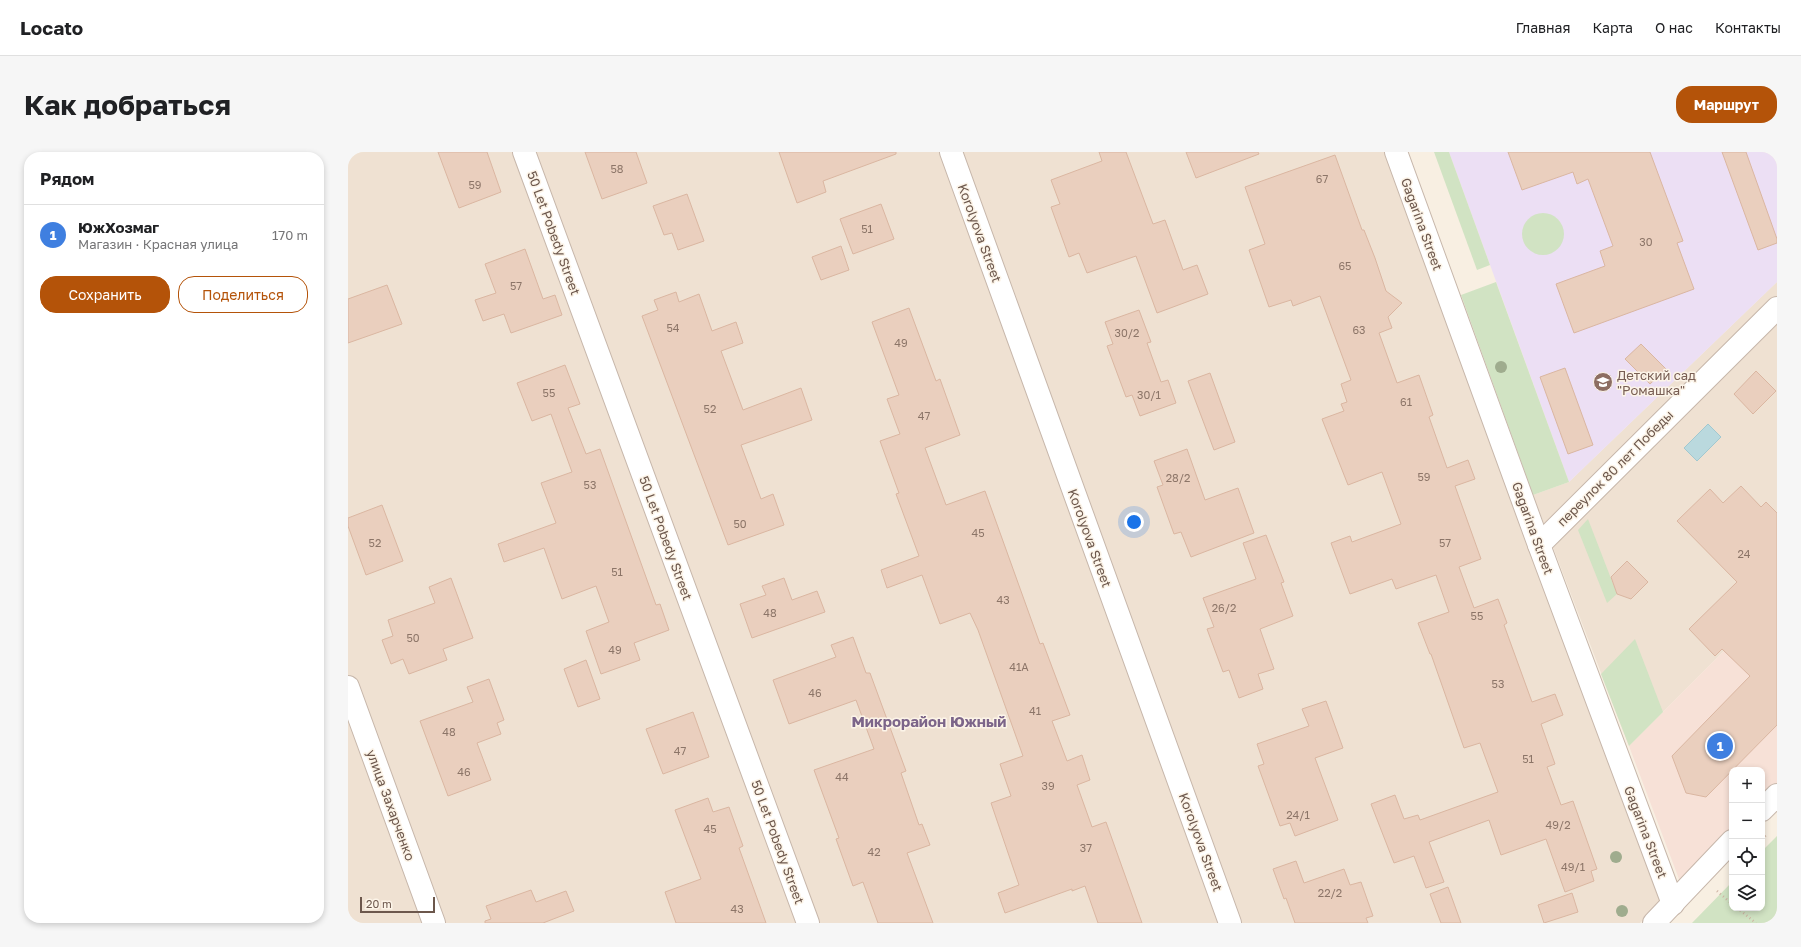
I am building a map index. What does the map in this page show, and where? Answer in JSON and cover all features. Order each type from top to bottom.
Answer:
[{"type":"street","name":"50 Let Pobedy Street","points":[[524,152],[808,923]]},
{"type":"street","name":"Korolyova Street","points":[[951,152],[1230,923]]},
{"type":"street","name":"Gagarina Street","points":[[1396,152],[1539,545],[1673,904]]},
{"type":"street","name":"переулок 80 лет Победы","points":[[1539,545],[1777,308]]},
{"type":"street","name":"улица Захарченко","points":[[348,687],[434,923]]},
{"type":"street","points":[[1765,807],[1777,795]]},
{"type":"street","points":[[1658,922],[1729,844]]},
{"type":"path","points":[[1713,888],[1729,901]]},
{"type":"path","points":[[1741,911],[1756,923]]},
{"type":"shaded area","points":[[348,152],[1386,152],[1660,902],[1640,923],[348,923]]},
{"type":"shaded area","name":"Детский сад \"Ромашка\"","points":[[1449,152],[1777,152],[1777,282],[1569,482]]},
{"type":"shaded area","points":[[1777,282],[1777,598],[1629,746],[1533,495],[1569,482]]},
{"type":"shaded area","points":[[1777,598],[1777,786],[1765,798],[1765,767],[1729,767],[1729,836],[1682,887],[1629,746]]},
{"type":"green space","points":[[1434,152],[1449,152],[1490,265],[1477,270]]},
{"type":"green space","points":[[1543,213],[1558,219],[1564,234],[1558,249],[1543,255],[1528,249],[1522,234],[1528,219]]},
{"type":"green space","points":[[1496,282],[1569,482],[1533,495],[1461,295]]},
{"type":"green space","points":[[1588,519],[1617,594],[1607,603],[1578,530]]},
{"type":"green space","points":[[1635,639],[1663,712],[1629,746],[1601,674]]},
{"type":"green space","points":[[1777,836],[1777,923],[1692,923],[1729,885],[1729,911],[1765,911],[1765,848]]},
{"type":"water","points":[[1708,424],[1721,437],[1697,461],[1684,448]]},
{"type":"building","points":[[438,152],[487,152],[501,192],[459,208]]},
{"type":"building","points":[[585,152],[636,152],[647,183],[602,199]]},
{"type":"building","points":[[779,152],[896,152],[896,154],[823,181],[826,192],[797,203]]},
{"type":"building","points":[[1099,152],[1126,152],[1153,224],[1165,220],[1183,270],[1197,265],[1208,294],[1157,313],[1136,256],[1087,273],[1079,253],[1069,257],[1051,207],[1060,204],[1051,180],[1102,161]]},
{"type":"building","points":[[1186,152],[1258,152],[1259,154],[1196,178]]},
{"type":"building","points":[[1508,152],[1650,152],[1683,241],[1677,243],[1694,289],[1574,333],[1556,284],[1605,266],[1600,251],[1613,246],[1588,179],[1577,184],[1573,172],[1522,190]]},
{"type":"building","points":[[1722,152],[1746,152],[1777,239],[1777,243],[1758,250]]},
{"type":"building","points":[[1335,155],[1362,230],[1364,230],[1375,258],[1386,291],[1402,303],[1388,317],[1392,328],[1379,333],[1397,383],[1419,375],[1433,415],[1429,417],[1447,468],[1468,460],[1475,479],[1455,486],[1481,559],[1459,567],[1474,608],[1498,599],[1507,623],[1504,625],[1532,702],[1555,694],[1563,715],[1541,724],[1555,764],[1547,767],[1561,805],[1573,801],[1597,869],[1591,871],[1594,881],[1565,892],[1546,839],[1501,855],[1489,820],[1429,842],[1444,882],[1426,888],[1414,856],[1394,863],[1371,804],[1395,795],[1404,819],[1418,815],[1420,820],[1498,792],[1480,743],[1464,748],[1431,654],[1418,623],[1449,612],[1436,575],[1396,589],[1392,579],[1350,594],[1331,543],[1350,536],[1352,542],[1401,524],[1382,472],[1348,485],[1322,419],[1344,411],[1341,404],[1347,402],[1341,384],[1351,380],[1320,296],[1293,306],[1291,300],[1269,307],[1249,250],[1265,244],[1245,187]]},
{"type":"building","points":[[687,194],[704,241],[678,250],[672,233],[664,235],[653,206]]},
{"type":"building","points":[[881,204],[894,239],[853,254],[840,219]]},
{"type":"building","points":[[841,246],[849,270],[821,280],[812,257]]},
{"type":"building","points":[[525,249],[543,299],[555,295],[562,315],[511,333],[504,314],[483,321],[475,300],[496,293],[485,264]]},
{"type":"building","points":[[387,285],[402,324],[348,343],[348,299]]},
{"type":"building","points":[[676,292],[679,302],[699,294],[712,331],[736,322],[743,343],[721,351],[743,410],[801,388],[812,420],[741,445],[761,499],[773,494],[784,525],[728,545],[642,316],[658,310],[654,300]]},
{"type":"building","points":[[909,308],[936,381],[940,379],[960,435],[925,448],[946,505],[985,491],[1040,644],[1043,643],[1070,715],[1052,721],[1067,761],[1082,755],[1090,780],[1077,785],[1092,827],[1106,822],[1142,923],[1098,923],[1085,886],[1072,891],[1072,889],[1005,913],[998,893],[1019,885],[991,803],[1011,796],[1000,764],[1023,756],[978,630],[970,613],[940,624],[922,575],[887,588],[881,570],[919,556],[896,494],[899,493],[880,441],[900,434],[887,399],[899,395],[872,322]]},
{"type":"building","points":[[1139,310],[1151,342],[1147,343],[1161,382],[1168,380],[1176,403],[1140,416],[1132,395],[1126,397],[1107,346],[1113,344],[1105,322]]},
{"type":"building","points":[[1641,344],[1666,369],[1650,384],[1625,359]]},
{"type":"building","points":[[565,365],[580,404],[568,408],[586,454],[600,449],[656,605],[660,604],[669,630],[634,643],[640,660],[601,674],[586,631],[609,622],[596,586],[562,599],[544,548],[504,562],[498,544],[556,523],[541,483],[572,472],[551,414],[532,421],[517,383]]},
{"type":"building","points":[[1565,368],[1593,445],[1568,454],[1540,377]]},
{"type":"building","points":[[1756,371],[1776,391],[1753,414],[1734,394]]},
{"type":"building","points":[[1210,373],[1235,442],[1214,450],[1188,381]]},
{"type":"building","points":[[1187,449],[1205,500],[1238,488],[1254,533],[1191,557],[1181,532],[1174,534],[1157,487],[1163,485],[1154,461]]},
{"type":"building","points":[[1741,486],[1761,507],[1766,502],[1777,513],[1777,725],[1736,767],[1729,767],[1729,774],[1706,797],[1686,793],[1672,756],[1750,676],[1722,649],[1715,656],[1689,629],[1737,582],[1677,521],[1710,489],[1723,503]]},
{"type":"building","points":[[382,505],[403,561],[366,575],[348,526],[348,518]]},
{"type":"building","points":[[1266,535],[1284,582],[1281,583],[1293,616],[1260,629],[1274,669],[1258,674],[1263,689],[1239,698],[1229,670],[1223,672],[1207,629],[1214,627],[1203,598],[1256,579],[1243,543]]},
{"type":"building","points":[[1627,561],[1648,582],[1631,599],[1617,594],[1611,577]]},
{"type":"building","points":[[451,578],[473,638],[443,649],[447,660],[409,674],[403,659],[391,664],[382,640],[393,636],[388,620],[435,603],[429,587]]},
{"type":"building","points":[[784,578],[792,600],[817,591],[825,612],[752,638],[740,604],[766,595],[762,586]]},
{"type":"building","points":[[853,637],[866,673],[870,673],[906,771],[901,773],[919,825],[922,824],[930,845],[907,853],[933,923],[878,923],[863,882],[853,886],[836,839],[839,838],[814,770],[874,749],[856,700],[789,724],[773,680],[836,657],[831,645]]},
{"type":"building","points":[[586,660],[600,699],[578,707],[564,669]]},
{"type":"building","points":[[489,679],[504,720],[497,723],[501,734],[477,743],[491,780],[448,796],[420,721],[473,702],[467,687]]},
{"type":"building","points":[[1326,701],[1343,748],[1315,758],[1338,820],[1295,836],[1290,823],[1280,826],[1258,766],[1264,764],[1257,744],[1309,726],[1302,709]]},
{"type":"building","points":[[693,712],[709,757],[663,774],[646,729]]},
{"type":"building","points":[[708,798],[713,812],[729,807],[743,846],[739,848],[766,923],[676,923],[665,892],[701,879],[675,810]]},
{"type":"building","points":[[1296,861],[1304,883],[1344,869],[1350,885],[1361,882],[1373,916],[1366,918],[1368,923],[1295,923],[1273,869]]},
{"type":"building","points":[[1448,887],[1461,923],[1441,923],[1430,894]]},
{"type":"building","points":[[531,890],[536,902],[566,891],[574,911],[543,923],[485,923],[485,921],[491,919],[486,906]]},
{"type":"building","points":[[1572,893],[1578,912],[1544,923],[1538,905]]},
{"type":"place","name":"Детский сад \"Ромашка\"","points":[[1603,382]]},
{"type":"place","name":"ЮжХозмаг","points":[[1720,746]]},
{"type":"district","name":"Микрорайон Южный","points":[[929,722]]}]
